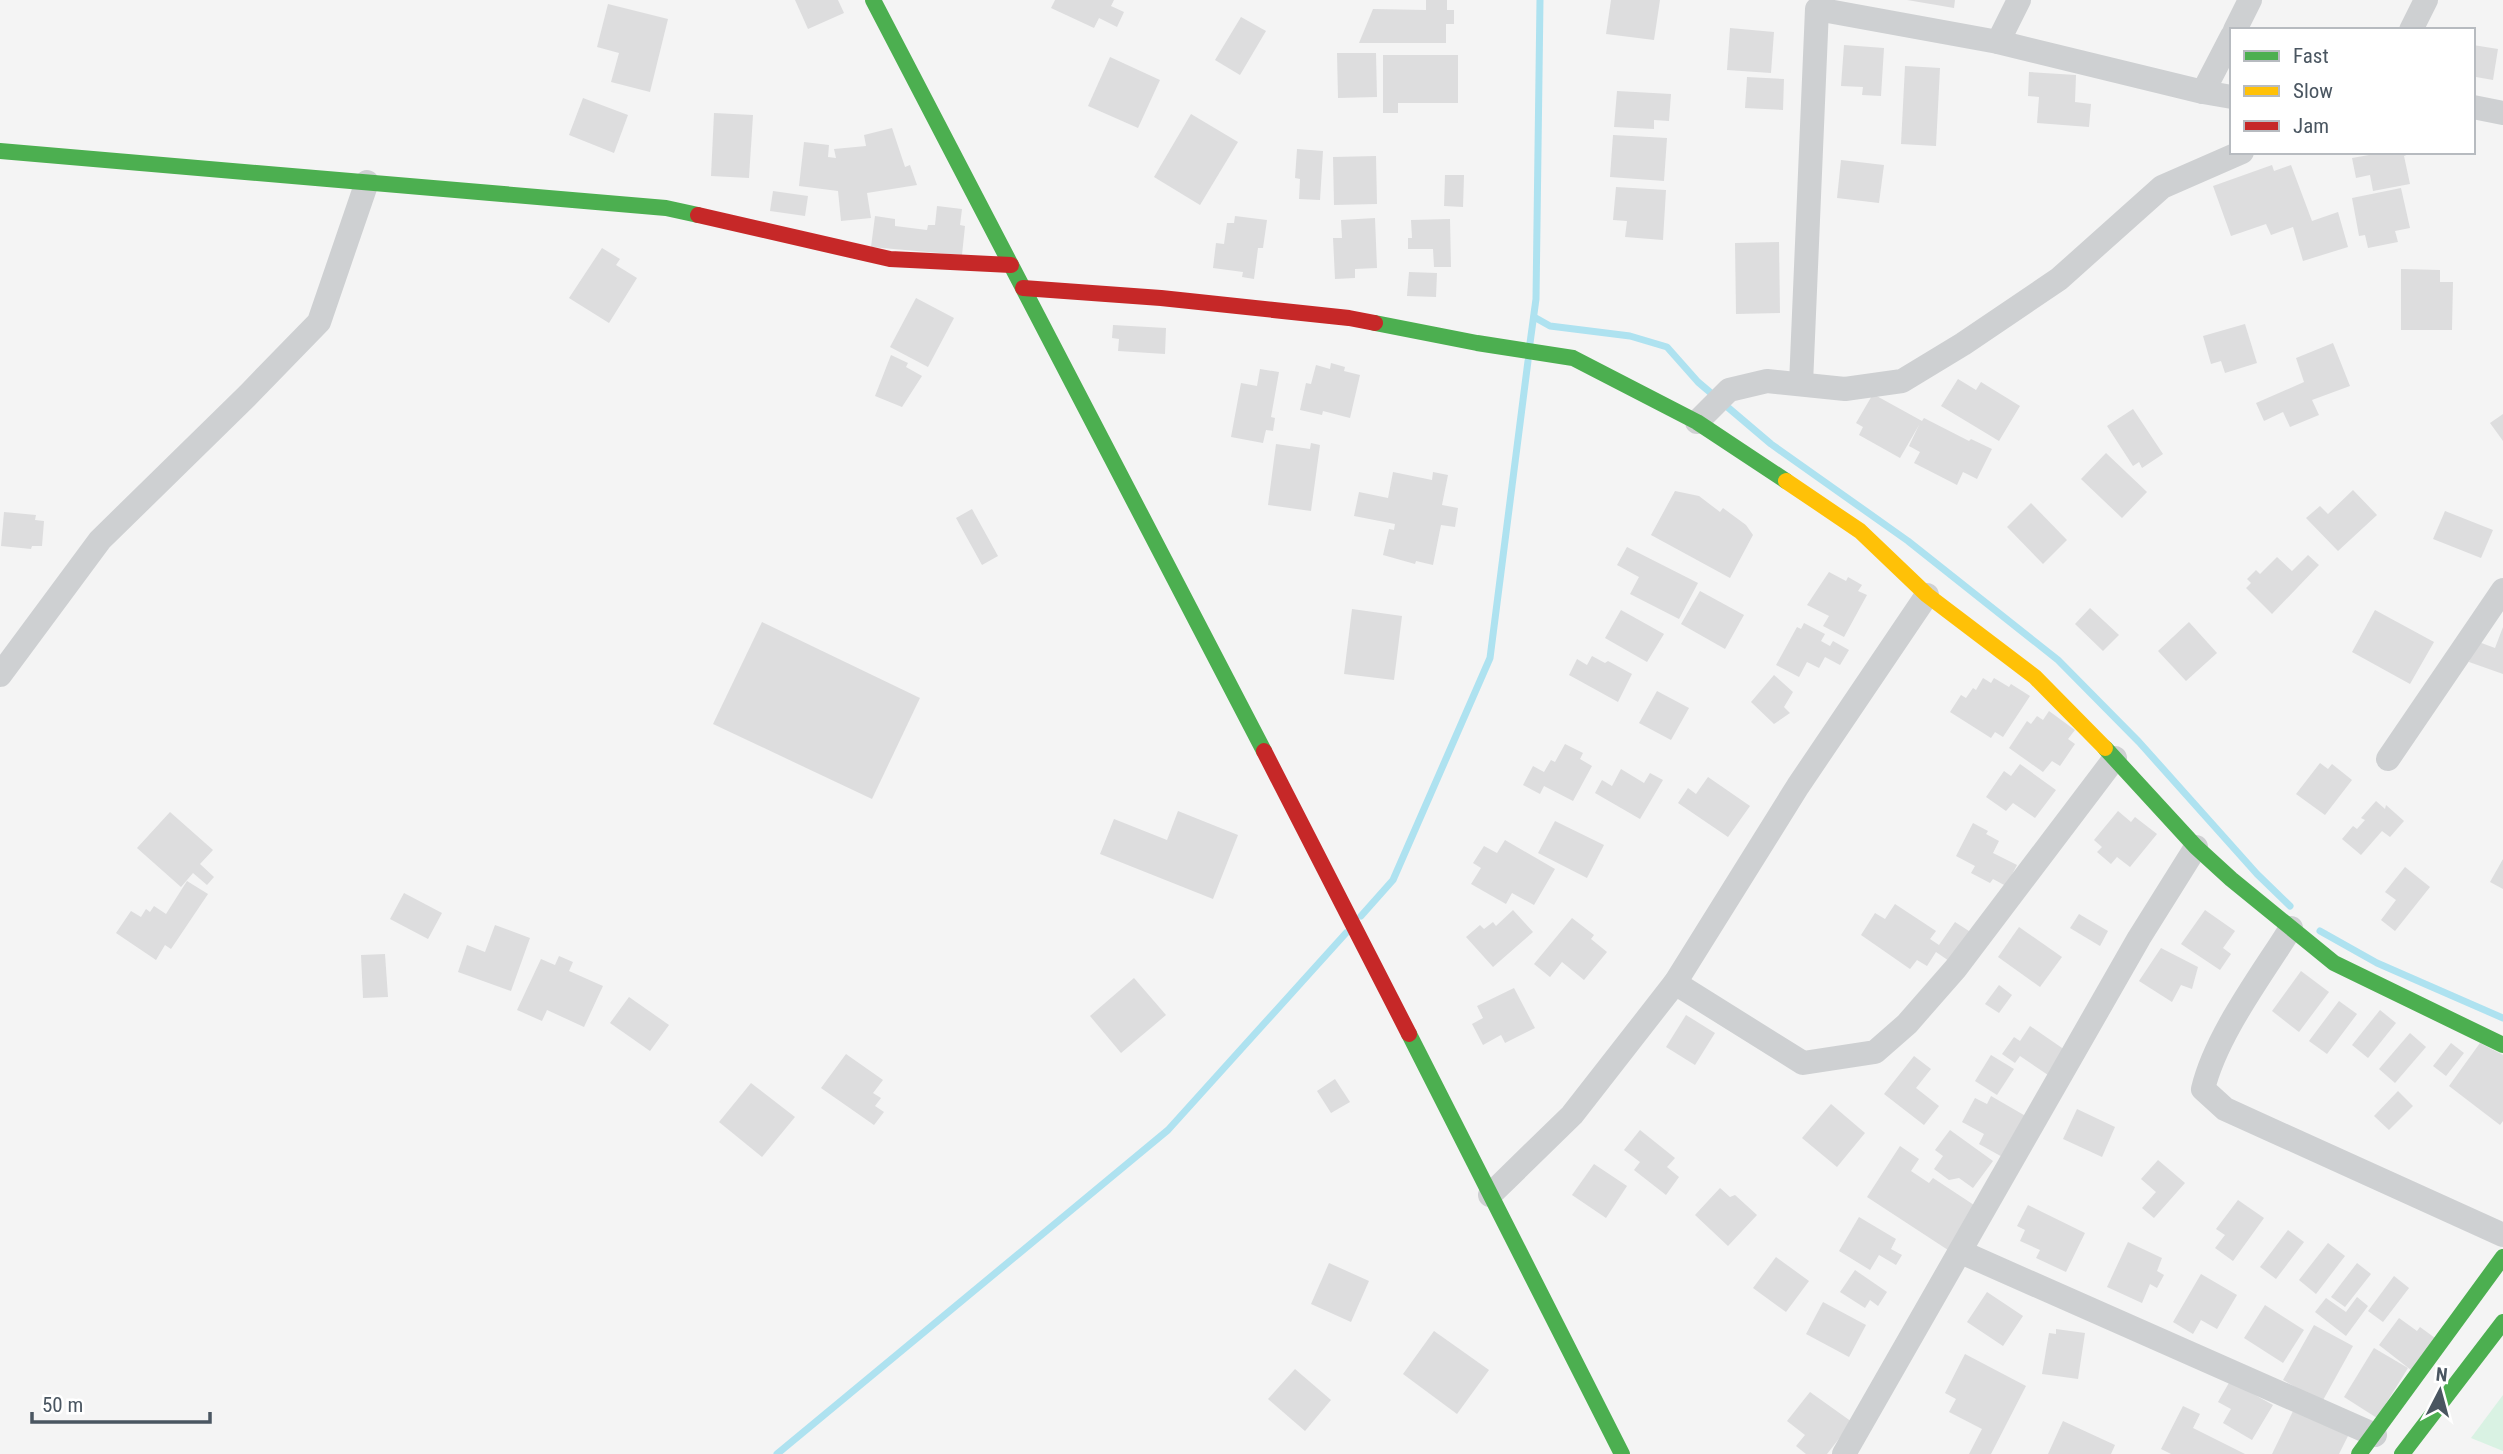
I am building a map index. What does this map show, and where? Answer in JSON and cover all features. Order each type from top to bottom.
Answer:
[{"type":"street","points":[[873,0],[1331,879],[1622,1454]]},
{"type":"street","points":[[1998,42],[2019,0]]},
{"type":"street","points":[[2236,28],[2250,0]]},
{"type":"street","points":[[2413,28],[2426,0]]},
{"type":"street","points":[[1801,384],[1817,9],[1843,7],[2230,97]]},
{"type":"street","points":[[2203,92],[2230,40]]},
{"type":"street","points":[[2475,107],[2503,113]]},
{"type":"street","points":[[0,151],[666,208],[890,259],[1011,265]]},
{"type":"street","points":[[1703,416],[1729,390],[1767,381],[1845,389],[1902,381],[1963,344],[2059,279],[2162,187],[2237,154]]},
{"type":"street","points":[[0,675],[100,540],[319,322],[367,182]]},
{"type":"street","points":[[1023,288],[1161,298],[1349,318],[1477,343],[1573,358],[1703,416],[1860,531],[1927,595],[2035,677],[2115,758],[2196,847],[2334,963],[2503,1045]]},
{"type":"street","points":[[2388,759],[2503,590]]},
{"type":"street","points":[[1490,1195],[1572,1115],[1675,983],[1798,786],[1927,595]]},
{"type":"street","points":[[1675,983],[1803,1063],[1875,1052],[1907,1024],[1955,968],[2115,758]]},
{"type":"street","points":[[1844,1454],[2139,938],[2196,847]]},
{"type":"street","points":[[2291,928],[2239,1011],[2208,1070],[2203,1089],[2225,1109],[2503,1235]]},
{"type":"street","points":[[1961,1252],[2375,1435]]},
{"type":"street","points":[[2359,1454],[2503,1256]]},
{"type":"street","points":[[2402,1454],[2503,1322]]},
{"type":"green space","points":[[2503,1395],[2503,1451],[2471,1438]]},
{"type":"building","points":[[795,0],[838,0],[844,13],[808,29]]},
{"type":"building","points":[[1055,0],[1114,0],[1111,6],[1124,12],[1117,27],[1099,18],[1094,28],[1051,8]]},
{"type":"building","points":[[1426,0],[1447,0],[1447,10],[1454,10],[1454,24],[1446,24],[1446,43],[1359,43],[1373,9],[1426,10]]},
{"type":"building","points":[[1611,0],[1660,0],[1654,40],[1606,34]]},
{"type":"building","points":[[1907,0],[1955,0],[1954,8]]},
{"type":"building","points":[[608,4],[668,19],[650,92],[611,82],[619,53],[597,47]]},
{"type":"building","points":[[1241,17],[1266,31],[1240,75],[1215,60]]},
{"type":"building","points":[[1730,28],[1774,32],[1771,73],[1727,70]]},
{"type":"building","points":[[1844,45],[1884,48],[1881,96],[1862,95],[1863,87],[1841,86]]},
{"type":"building","points":[[2475,45],[2498,49],[2493,80],[2476,77],[2475,86]]},
{"type":"building","points":[[1337,53],[1376,53],[1377,97],[1338,98]]},
{"type":"building","points":[[1383,55],[1458,55],[1458,103],[1398,103],[1398,113],[1383,113]]},
{"type":"building","points":[[1110,57],[1160,80],[1138,128],[1088,106]]},
{"type":"building","points":[[1905,66],[1940,68],[1936,146],[1901,144]]},
{"type":"building","points":[[2029,72],[2076,75],[2075,102],[2091,104],[2089,127],[2037,123],[2039,97],[2028,96]]},
{"type":"building","points":[[1747,77],[1784,79],[1783,110],[1745,108]]},
{"type":"building","points":[[1617,91],[1671,94],[1669,121],[1654,120],[1654,129],[1614,127]]},
{"type":"building","points":[[583,98],[628,115],[614,153],[569,135]]},
{"type":"building","points":[[714,113],[753,115],[749,178],[711,176]]},
{"type":"building","points":[[1191,114],[1238,142],[1200,205],[1154,177]]},
{"type":"building","points":[[892,128],[905,167],[910,165],[917,185],[867,193],[871,218],[841,221],[838,191],[799,186],[804,142],[829,145],[828,157],[836,158],[834,149],[866,146],[864,135]]},
{"type":"building","points":[[1613,135],[1667,138],[1664,181],[1610,177]]},
{"type":"building","points":[[1297,149],[1323,151],[1320,200],[1299,199],[1300,179],[1295,178]]},
{"type":"building","points":[[2409,154],[2404,156],[2410,184],[2373,191],[2370,175],[2356,178],[2352,158]]},
{"type":"building","points":[[1376,156],[1377,204],[1334,205],[1333,157]]},
{"type":"building","points":[[1841,160],[1884,165],[1879,203],[1837,198]]},
{"type":"building","points":[[2272,165],[2274,171],[2291,165],[2312,221],[2338,212],[2348,247],[2303,261],[2293,227],[2271,235],[2266,224],[2231,236],[2213,186]]},
{"type":"building","points":[[1445,175],[1464,175],[1463,207],[1444,206]]},
{"type":"building","points":[[1616,187],[1666,190],[1663,240],[1625,237],[1627,221],[1613,220]]},
{"type":"building","points":[[2401,188],[2410,228],[2395,231],[2398,242],[2368,248],[2365,235],[2359,236],[2352,198]]},
{"type":"building","points":[[773,191],[808,196],[805,216],[770,211]]},
{"type":"building","points":[[937,206],[962,209],[960,225],[965,226],[962,255],[871,247],[875,216],[895,219],[895,226],[927,230],[928,225],[935,225]]},
{"type":"building","points":[[1235,216],[1267,220],[1263,248],[1258,248],[1254,279],[1242,277],[1243,272],[1213,268],[1216,243],[1224,244],[1227,223],[1234,223]]},
{"type":"building","points":[[1375,218],[1377,268],[1355,269],[1355,278],[1335,279],[1333,238],[1342,238],[1341,220]]},
{"type":"building","points":[[1450,219],[1451,267],[1434,267],[1433,249],[1408,249],[1408,238],[1412,238],[1411,220]]},
{"type":"building","points":[[1779,242],[1780,313],[1736,314],[1735,243]]},
{"type":"building","points":[[602,248],[620,259],[616,265],[637,278],[609,323],[569,298]]},
{"type":"building","points":[[2401,269],[2440,270],[2440,282],[2453,282],[2452,330],[2401,330]]},
{"type":"building","points":[[1409,272],[1437,273],[1436,297],[1407,296]]},
{"type":"building","points":[[916,298],[954,318],[928,367],[890,347]]},
{"type":"building","points":[[2245,324],[2257,363],[2225,373],[2221,361],[2211,364],[2203,336]]},
{"type":"building","points":[[1113,325],[1166,328],[1165,354],[1118,351],[1119,339],[1112,338]]},
{"type":"building","points":[[2333,343],[2350,386],[2312,400],[2319,415],[2290,427],[2283,412],[2264,421],[2256,403],[2304,382],[2296,358]]},
{"type":"building","points":[[891,355],[908,363],[906,367],[922,376],[902,407],[875,396]]},
{"type":"building","points":[[1331,363],[1345,367],[1344,371],[1360,375],[1350,418],[1323,411],[1322,415],[1300,410],[1306,383],[1311,384],[1316,365],[1330,369]]},
{"type":"building","points":[[1260,369],[1279,372],[1271,417],[1275,418],[1273,431],[1266,430],[1263,443],[1231,437],[1241,383],[1257,386]]},
{"type":"building","points":[[1958,379],[1976,390],[1981,382],[2020,406],[1999,441],[1941,406]]},
{"type":"building","points":[[1873,394],[1922,421],[1924,418],[1969,441],[1971,439],[1992,449],[1977,479],[1963,472],[1957,485],[1914,463],[1920,452],[1909,446],[1919,425],[1900,458],[1859,435],[1863,427],[1856,423]]},
{"type":"building","points":[[2133,409],[2163,454],[2142,468],[2139,462],[2133,466],[2107,426]]},
{"type":"building","points":[[2503,414],[2503,441],[2490,423]]},
{"type":"building","points":[[1311,443],[1320,445],[1311,511],[1268,505],[1276,444],[1310,449]]},
{"type":"building","points":[[2106,453],[2147,492],[2122,518],[2081,479]]},
{"type":"building","points":[[1393,472],[1432,480],[1433,472],[1448,475],[1442,505],[1458,508],[1455,527],[1441,525],[1433,565],[1416,561],[1415,564],[1383,555],[1389,529],[1394,530],[1395,524],[1354,516],[1359,492],[1388,498]]},
{"type":"building","points":[[2353,490],[2377,515],[2338,551],[2306,518],[2320,506],[2328,514]]},
{"type":"building","points":[[1675,491],[1699,496],[1720,512],[1723,508],[1746,525],[1753,535],[1730,578],[1651,535]]},
{"type":"building","points":[[2031,503],[2067,540],[2043,564],[2007,527]]},
{"type":"building","points":[[972,509],[998,556],[982,565],[956,518]]},
{"type":"building","points":[[2445,511],[2493,530],[2481,558],[2433,539]]},
{"type":"building","points":[[4,512],[36,515],[35,520],[44,521],[42,546],[32,546],[31,549],[1,546]]},
{"type":"building","points":[[1627,547],[1698,583],[1679,619],[1630,594],[1639,577],[1617,565]]},
{"type":"building","points":[[2308,555],[2319,565],[2272,614],[2246,588],[2251,583],[2247,579],[2256,570],[2260,574],[2277,557],[2292,571]]},
{"type":"building","points":[[1829,572],[1846,581],[1848,577],[1862,585],[1858,591],[1867,595],[1844,637],[1823,626],[1829,616],[1807,605]]},
{"type":"building","points":[[1700,591],[1744,615],[1725,649],[1681,624]]},
{"type":"building","points":[[2090,608],[2119,635],[2103,651],[2075,624]]},
{"type":"building","points":[[1352,609],[1402,616],[1394,680],[1344,674]]},
{"type":"building","points":[[1621,610],[1664,634],[1647,662],[1605,638]]},
{"type":"building","points":[[2375,610],[2434,642],[2410,684],[2352,652]]},
{"type":"building","points":[[762,622],[920,698],[872,799],[713,724]]},
{"type":"building","points":[[2189,622],[2217,653],[2186,681],[2158,651]]},
{"type":"building","points":[[1804,623],[1825,634],[1821,641],[1830,646],[1833,641],[1849,650],[1840,665],[1825,657],[1819,668],[1807,662],[1799,677],[1776,665],[1797,627],[1801,629]]},
{"type":"building","points":[[2503,627],[2503,674],[2469,662],[2476,641],[2495,648]]},
{"type":"building","points":[[1592,656],[1632,674],[1618,702],[1569,675],[1577,659],[1587,665]]},
{"type":"building","points":[[1774,675],[1793,692],[1784,707],[1790,713],[1774,724],[1751,702]]},
{"type":"building","points":[[1983,678],[1991,683],[1994,678],[2009,687],[2011,684],[2030,696],[2003,737],[1995,732],[1991,738],[1950,712],[1961,695],[1966,698],[1973,688],[1976,690]]},
{"type":"building","points":[[1657,691],[1689,708],[1671,740],[1639,723]]},
{"type":"building","points":[[2049,711],[2075,730],[2068,739],[2075,744],[2060,766],[2052,761],[2043,772],[2009,748],[2027,721],[2031,724],[2037,716],[2043,720]]},
{"type":"building","points":[[1565,744],[1583,753],[1580,759],[1592,766],[1573,801],[1544,786],[1540,794],[1523,785],[1533,766],[1544,772],[1551,760],[1555,762]]},
{"type":"building","points":[[2320,763],[2328,769],[2332,764],[2352,780],[2325,815],[2296,794]]},
{"type":"building","points":[[2020,764],[2056,790],[2035,818],[2013,803],[2006,811],[1986,797],[2004,771],[2011,776]]},
{"type":"building","points":[[1621,769],[1644,783],[1650,773],[1663,780],[1640,819],[1595,793],[1602,780],[1612,786]]},
{"type":"building","points":[[1708,777],[1750,806],[1728,837],[1678,803],[1688,788],[1696,794]]},
{"type":"building","points":[[2376,801],[2385,809],[2386,805],[2404,821],[2390,837],[2382,831],[2361,855],[2342,839],[2353,826],[2357,829],[2365,820],[2361,818]]},
{"type":"building","points":[[1178,811],[1238,835],[1213,899],[1100,854],[1114,819],[1167,840]]},
{"type":"building","points":[[2118,811],[2131,822],[2135,817],[2157,834],[2130,867],[2117,857],[2111,864],[2097,852],[2102,847],[2094,840]]},
{"type":"building","points":[[170,812],[213,850],[200,864],[214,877],[207,885],[193,873],[181,887],[137,848]]},
{"type":"building","points":[[1555,821],[1604,845],[1587,878],[1538,853]]},
{"type":"building","points":[[1973,823],[1999,841],[1993,853],[2017,865],[2006,886],[1993,879],[1990,883],[1971,873],[1975,866],[1956,856]]},
{"type":"building","points":[[1505,840],[1555,869],[1534,905],[1512,893],[1506,904],[1471,884],[1481,868],[1473,863],[1484,846],[1497,853]]},
{"type":"building","points":[[2503,859],[2503,889],[2490,882]]},
{"type":"building","points":[[2405,867],[2430,887],[2395,931],[2381,920],[2396,900],[2385,892]]},
{"type":"building","points":[[187,881],[208,894],[171,949],[165,945],[156,960],[116,933],[131,911],[141,917],[146,909],[150,912],[154,906],[166,914]]},
{"type":"building","points":[[404,893],[442,913],[428,939],[390,919]]},
{"type":"building","points":[[1895,904],[1936,931],[1930,939],[1939,945],[1955,922],[1972,933],[1952,963],[1936,952],[1927,966],[1917,960],[1910,969],[1861,935],[1875,913],[1885,919]]},
{"type":"building","points":[[1513,910],[1533,932],[1493,967],[1466,937],[1480,925],[1484,929],[1493,922],[1496,926]]},
{"type":"building","points":[[2205,910],[2235,931],[2223,948],[2231,954],[2220,970],[2181,944]]},
{"type":"building","points":[[2079,914],[2108,931],[2100,946],[2070,928]]},
{"type":"building","points":[[1572,918],[1594,935],[1591,939],[1607,952],[1584,980],[1562,962],[1550,977],[1534,964]]},
{"type":"building","points":[[495,925],[530,938],[511,991],[458,972],[467,945],[485,952]]},
{"type":"building","points":[[2019,927],[2062,957],[2040,987],[1998,957]]},
{"type":"building","points":[[2161,948],[2198,967],[2192,989],[2181,985],[2172,1002],[2139,981]]},
{"type":"building","points":[[385,954],[388,997],[363,998],[361,955]]},
{"type":"building","points":[[559,956],[573,962],[569,971],[603,986],[584,1027],[547,1010],[542,1021],[517,1010],[541,959],[555,965]]},
{"type":"building","points":[[2301,971],[2329,992],[2299,1032],[2272,1011]]},
{"type":"building","points":[[1134,978],[1166,1015],[1121,1053],[1090,1016]]},
{"type":"building","points":[[1999,985],[2012,995],[1999,1013],[1985,1004]]},
{"type":"building","points":[[1514,988],[1535,1028],[1505,1043],[1501,1035],[1483,1045],[1472,1024],[1483,1018],[1477,1006]]},
{"type":"building","points":[[629,997],[669,1025],[650,1051],[610,1023]]},
{"type":"building","points":[[2339,1001],[2357,1014],[2327,1054],[2309,1041]]},
{"type":"building","points":[[2380,1010],[2396,1023],[2368,1058],[2352,1045]]},
{"type":"building","points":[[1686,1015],[1715,1033],[1695,1065],[1666,1047]]},
{"type":"building","points":[[2030,1026],[2065,1050],[2048,1075],[2020,1056],[2015,1063],[2002,1054],[2014,1037],[2020,1041]]},
{"type":"building","points":[[2410,1033],[2426,1047],[2395,1083],[2379,1069]]},
{"type":"building","points":[[2451,1043],[2464,1053],[2446,1076],[2433,1066]]},
{"type":"building","points":[[2480,1043],[2503,1055],[2503,1121],[2500,1125],[2449,1086]]},
{"type":"building","points":[[846,1054],[883,1080],[873,1093],[881,1098],[875,1106],[884,1112],[874,1125],[821,1088]]},
{"type":"building","points":[[1991,1055],[2014,1069],[1997,1095],[1975,1081]]},
{"type":"building","points":[[1914,1056],[1931,1069],[1916,1088],[1939,1106],[1924,1125],[1884,1094]]},
{"type":"building","points":[[1335,1079],[1350,1102],[1331,1113],[1317,1091]]},
{"type":"building","points":[[751,1083],[795,1117],[762,1157],[719,1122]]},
{"type":"building","points":[[2398,1091],[2413,1106],[2389,1130],[2374,1116]]},
{"type":"building","points":[[1991,1096],[2029,1118],[2006,1159],[1979,1144],[1984,1134],[1962,1122],[1975,1098],[1987,1104]]},
{"type":"building","points":[[1831,1104],[1865,1133],[1837,1167],[1802,1138]]},
{"type":"building","points":[[2077,1109],[2115,1127],[2102,1157],[2063,1139]]},
{"type":"building","points":[[1640,1130],[1675,1158],[1667,1167],[1679,1177],[1666,1195],[1634,1170],[1640,1162],[1624,1150]]},
{"type":"building","points":[[1950,1130],[1993,1161],[1973,1188],[1959,1178],[1949,1180],[1934,1169],[1943,1156],[1935,1150]]},
{"type":"building","points":[[1900,1146],[1919,1159],[1911,1171],[1929,1183],[1933,1178],[1977,1207],[1948,1250],[1867,1197]]},
{"type":"building","points":[[2158,1160],[2185,1183],[2154,1218],[2142,1208],[2156,1192],[2141,1179]]},
{"type":"building","points":[[1594,1164],[1627,1186],[1606,1218],[1572,1195]]},
{"type":"building","points":[[1720,1188],[1730,1197],[1735,1195],[1757,1215],[1728,1246],[1695,1215]]},
{"type":"building","points":[[2238,1200],[2264,1218],[2233,1261],[2215,1248],[2225,1235],[2216,1229]]},
{"type":"building","points":[[2028,1205],[2085,1233],[2066,1272],[2036,1258],[2040,1250],[2020,1241],[2025,1230],[2017,1226]]},
{"type":"building","points":[[1859,1217],[1896,1239],[1891,1249],[1902,1255],[1896,1265],[1879,1255],[1870,1270],[1839,1251]]},
{"type":"building","points":[[2288,1230],[2304,1242],[2276,1279],[2260,1267]]},
{"type":"building","points":[[2128,1242],[2162,1258],[2157,1271],[2164,1275],[2157,1288],[2150,1284],[2142,1303],[2107,1287]]},
{"type":"building","points":[[2328,1243],[2345,1256],[2316,1294],[2299,1280]]},
{"type":"building","points":[[1776,1257],[1809,1281],[1786,1312],[1753,1288]]},
{"type":"building","points":[[1329,1263],[1369,1281],[1351,1322],[1311,1304]]},
{"type":"building","points":[[2357,1263],[2371,1274],[2345,1307],[2331,1297]]},
{"type":"building","points":[[1855,1270],[1887,1292],[1878,1306],[1870,1300],[1865,1308],[1840,1292]]},
{"type":"building","points":[[2201,1274],[2237,1295],[2217,1329],[2201,1320],[2193,1334],[2173,1322]]},
{"type":"building","points":[[2394,1276],[2409,1288],[2383,1322],[2368,1311]]},
{"type":"building","points":[[1987,1292],[2023,1316],[2003,1346],[1967,1322]]},
{"type":"building","points":[[2357,1297],[2368,1306],[2346,1336],[2315,1312],[2326,1298],[2346,1312]]},
{"type":"building","points":[[1823,1302],[1866,1325],[1849,1357],[1806,1334]]},
{"type":"building","points":[[2265,1305],[2304,1330],[2283,1363],[2244,1338]]},
{"type":"building","points":[[2399,1318],[2417,1331],[2420,1327],[2435,1338],[2411,1370],[2379,1345]]},
{"type":"building","points":[[2314,1325],[2353,1346],[2322,1402],[2283,1380]]},
{"type":"building","points":[[2056,1329],[2085,1333],[2078,1379],[2042,1374],[2049,1333],[2056,1334]]},
{"type":"building","points":[[1434,1331],[1489,1370],[1457,1414],[1403,1374]]},
{"type":"building","points":[[2374,1348],[2408,1368],[2377,1418],[2344,1397]]},
{"type":"building","points":[[1965,1354],[2026,1386],[1991,1454],[1969,1454],[1982,1429],[1949,1412],[1956,1399],[1945,1393]]},
{"type":"building","points":[[1295,1369],[1331,1400],[1305,1431],[1268,1399]]},
{"type":"building","points":[[2230,1381],[2273,1405],[2252,1440],[2223,1423],[2231,1409],[2218,1402]]},
{"type":"building","points":[[1810,1392],[1852,1422],[1827,1454],[1806,1454],[1796,1446],[1805,1435],[1787,1421]]},
{"type":"building","points":[[2183,1406],[2200,1414],[2193,1428],[2245,1454],[2171,1454],[2161,1449]]},
{"type":"building","points":[[2295,1407],[2349,1434],[2339,1454],[2272,1454]]},
{"type":"building","points":[[2063,1421],[2115,1445],[2111,1454],[2048,1454]]},
{"type":"waterway","points":[[1530,343],[1536,299],[1540,0]]},
{"type":"waterway","points":[[1534,317],[1550,326],[1630,336],[1667,347],[1698,382],[1771,444],[1908,541],[2058,660],[2139,742],[2257,874],[2290,906]]},
{"type":"waterway","points":[[1361,916],[1393,880],[1490,658],[1528,361]]},
{"type":"waterway","points":[[2320,931],[2377,963],[2503,1018]]},
{"type":"waterway","points":[[777,1454],[1168,1130],[1346,933]]},
{"type":"traffic: fast","points":[[873,0],[1264,751]]},
{"type":"traffic: fast","points":[[0,151],[666,208],[698,215]]},
{"type":"traffic: fast","points":[[1375,323],[1573,358],[1697,422],[1786,481]]},
{"type":"traffic: fast","points":[[2105,748],[2196,847],[2334,963],[2503,1045]]},
{"type":"traffic: fast","points":[[1409,1034],[1622,1454]]},
{"type":"traffic: fast","points":[[2359,1454],[2503,1257]]},
{"type":"traffic: fast","points":[[2402,1454],[2503,1322]]},
{"type":"traffic: slow","points":[[1786,481],[1860,531],[1927,595],[2035,677],[2105,748]]},
{"type":"traffic: jam","points":[[698,215],[890,259],[1011,265]]},
{"type":"traffic: jam","points":[[1023,288],[1161,298],[1375,323]]},
{"type":"traffic: jam","points":[[1264,751],[1409,1034]]}]
